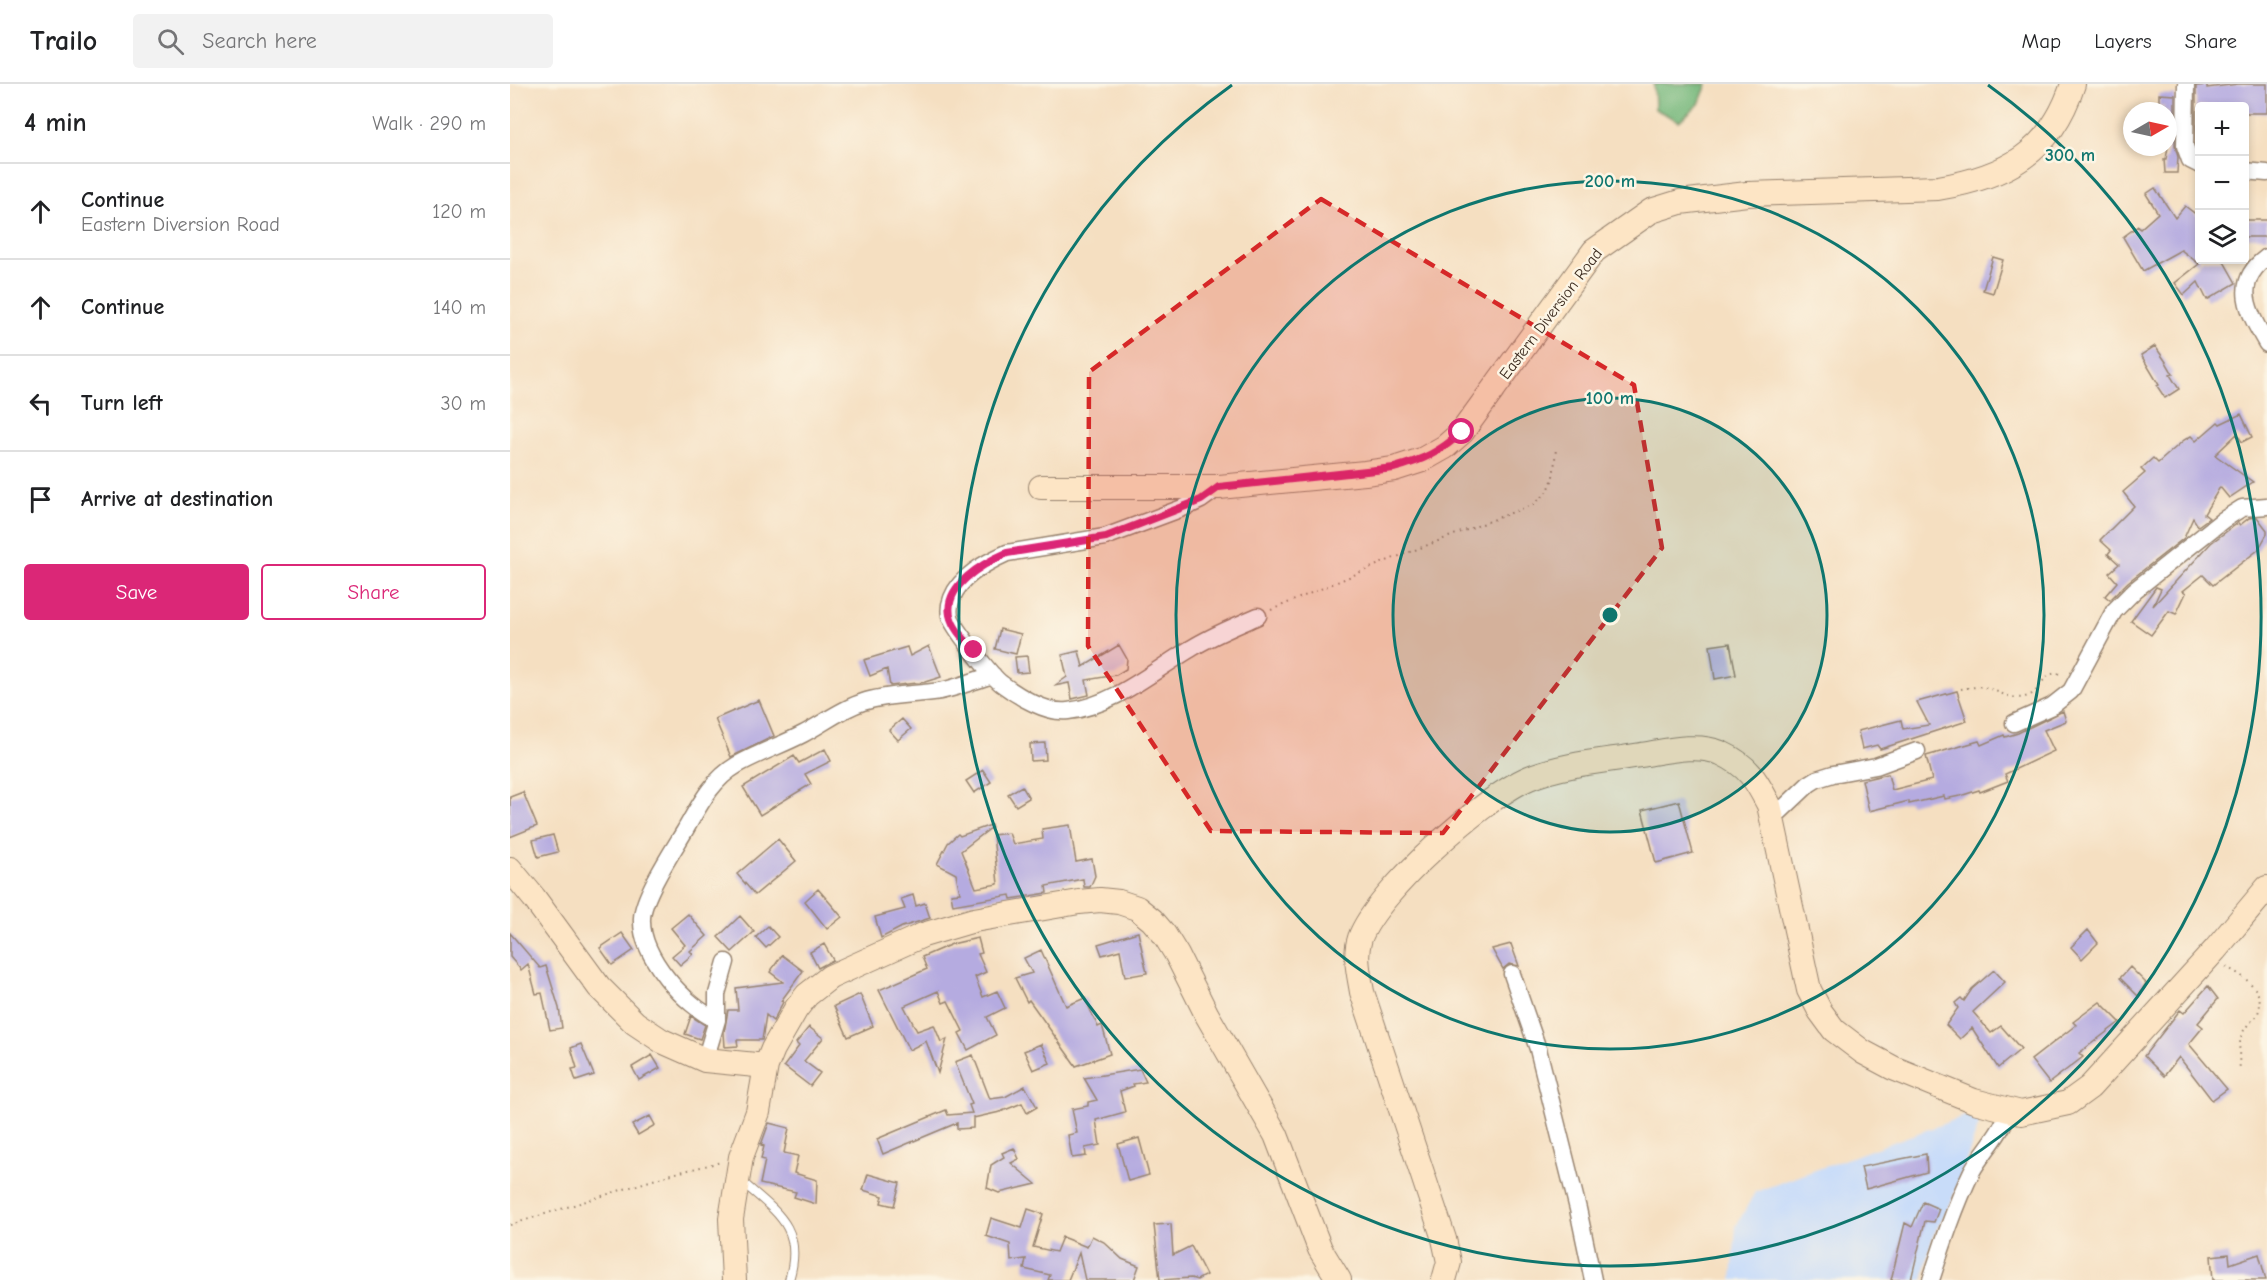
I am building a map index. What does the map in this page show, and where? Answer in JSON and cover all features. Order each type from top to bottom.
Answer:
[{"type":"main road","name":"Eastern Diversion Road","points":[[1041,487],[1219,487],[1394,468],[1422,460],[1445,447],[1462,432],[1594,251],[1651,211],[1680,202],[1747,194],[1938,189],[1966,183],[1996,173],[2024,158],[2044,139],[2066,106],[2073,84]]},
{"type":"main road","points":[[1444,1280],[1449,1262],[1444,1239],[1362,992],[1356,962],[1360,939],[1384,901],[1420,862],[1471,816],[1508,788],[1532,777],[1559,770],[1694,748],[1720,752],[1745,767],[1769,806],[1809,990],[1820,1011],[1834,1030],[1863,1052],[1893,1068],[1974,1101],[2008,1112],[2020,1113],[2068,1103],[2090,1087],[2267,888]]},
{"type":"main road","points":[[510,869],[600,987],[635,1023],[662,1041],[705,1060],[766,1066]]},
{"type":"main road","points":[[734,1280],[731,1219],[739,1168],[758,1112],[766,1066],[796,1009],[817,985],[902,944],[950,926],[974,920],[1100,900],[1119,902],[1137,908],[1152,920],[1177,955],[1207,1015],[1276,1135],[1320,1249],[1339,1280]]},
{"type":"street","points":[[2186,84],[2185,146],[2190,160],[2195,163]]},
{"type":"street","points":[[2249,171],[2267,173]]},
{"type":"street","points":[[2267,257],[2252,271],[2246,293],[2247,305],[2267,344]]},
{"type":"street","points":[[1219,487],[1201,500],[1106,537],[1007,553],[984,565],[960,583],[951,599],[950,616],[961,636],[1001,684],[1042,708],[1067,712],[1094,704],[1125,690],[1194,646],[1258,616]]},
{"type":"street","points":[[2014,723],[2052,706],[2071,691],[2114,611],[2135,590],[2223,520],[2242,508],[2267,506]]},
{"type":"street","points":[[717,1020],[704,1015],[667,979],[651,950],[645,935],[642,917],[660,873],[716,782],[735,766],[805,733],[842,710],[883,698],[944,690],[993,675]]},
{"type":"street","points":[[1772,819],[1817,779],[1876,766],[1917,751]]},
{"type":"street","points":[[705,1060],[717,1020],[717,994],[726,962]]},
{"type":"street","points":[[1512,974],[1538,1050],[1593,1280]]},
{"type":"street","points":[[1931,1280],[1963,1192],[1981,1155],[1998,1133],[2008,1112]]},
{"type":"lane","points":[[739,1168],[784,1220],[793,1239],[794,1264],[789,1280]]},
{"type":"path","points":[[1258,616],[1389,560],[1534,504],[1547,494],[1553,477],[1556,449]]},
{"type":"path","points":[[1961,689],[1982,687],[2010,698],[2022,697],[2030,695],[2046,677],[2055,673],[2079,677]]},
{"type":"path","points":[[2207,958],[2249,979],[2257,989],[2260,1002],[2258,1013],[2242,1034],[2239,1051],[2240,1070]]},
{"type":"path","points":[[510,1225],[672,1174],[739,1168]]},
{"type":"highlighted area","points":[[1321,199],[1634,385],[1662,548],[1443,833],[1211,831],[1088,646],[1089,372]]},
{"type":"shaded area","points":[[1976,1112],[1981,1119],[1951,1203],[1933,1236],[1923,1280],[1732,1280],[1736,1226],[1755,1192]]},
{"type":"green space","points":[[1654,84],[1707,84],[1699,104],[1679,121],[1655,109]]},
{"type":"building","points":[[2238,84],[2267,84],[2267,113],[2249,113],[2249,102],[2196,102],[2196,86],[2207,85],[2207,88]]},
{"type":"building","points":[[2159,94],[2175,95],[2175,102],[2159,102]]},
{"type":"building","points":[[2177,153],[2178,157],[2177,173],[2165,173],[2164,159],[2166,156],[2177,156]]},
{"type":"building","points":[[2155,188],[2175,218],[2185,206],[2195,214],[2195,261],[2181,250],[2143,271],[2123,237],[2138,226],[2140,229],[2158,213],[2146,194]]},
{"type":"building","points":[[2249,220],[2267,220],[2267,237],[2249,237]]},
{"type":"building","points":[[1993,257],[2003,260],[1993,293],[1983,290]]},
{"type":"building","points":[[2199,264],[2225,264],[2236,283],[2207,300],[2198,282],[2184,295],[2175,283]]},
{"type":"building","points":[[2155,346],[2173,374],[2170,375],[2179,389],[2165,398],[2141,355]]},
{"type":"building","points":[[2241,414],[2252,437],[2242,442],[2237,434],[2215,455],[2253,482],[2229,498],[2220,487],[2204,514],[2209,518],[2198,526],[2193,518],[2184,538],[2128,582],[2110,600],[2105,596],[2117,582],[2109,573],[2119,564],[2108,554],[2111,550],[2100,540],[2134,506],[2123,492],[2145,473],[2141,469],[2153,458],[2158,463],[2184,440],[2191,436],[2196,441],[2218,422],[2220,424]]},
{"type":"building","points":[[2257,517],[2267,530],[2258,550],[2213,585],[2203,575],[2183,591],[2186,593],[2176,614],[2169,611],[2151,635],[2131,621],[2156,587],[2161,589],[2153,606],[2211,543],[2238,523],[2240,525],[2249,518]]},
{"type":"building","points":[[1000,629],[1021,634],[1016,654],[995,649]]},
{"type":"building","points":[[1730,643],[1736,675],[1715,679],[1710,646]]},
{"type":"building","points":[[1119,645],[1127,659],[1126,669],[1116,675],[1086,680],[1089,695],[1072,699],[1069,683],[1054,686],[1067,677],[1062,655],[1079,651],[1083,667]]},
{"type":"building","points":[[929,646],[941,677],[925,682],[890,686],[887,669],[870,676],[864,660],[907,647],[910,656]]},
{"type":"building","points":[[1027,656],[1029,672],[1017,673],[1015,657]]},
{"type":"building","points":[[1957,691],[1967,721],[1880,749],[1877,745],[1862,749],[1858,731],[1901,720],[1903,729],[1929,725],[1917,702]]},
{"type":"building","points":[[759,700],[774,736],[731,757],[715,719]]},
{"type":"building","points":[[2063,711],[2066,721],[2044,730],[2054,751],[2005,774],[2008,781],[1980,792],[1979,790],[1945,799],[1944,796],[1909,804],[1909,801],[1869,811],[1862,780],[1888,774],[1892,790],[1932,780],[1926,756],[1979,741],[1981,745],[2004,735],[2005,737],[2018,733]]},
{"type":"building","points":[[902,719],[911,729],[898,740],[889,730]]},
{"type":"building","points":[[1045,743],[1046,760],[1031,761],[1030,744]]},
{"type":"building","points":[[825,749],[831,761],[805,774],[811,784],[760,815],[743,787],[794,756],[799,763]]},
{"type":"building","points":[[983,770],[991,782],[974,793],[966,781]]},
{"type":"building","points":[[1022,786],[1029,798],[1016,806],[1008,794]]},
{"type":"building","points":[[523,792],[537,826],[510,837],[510,797]]},
{"type":"building","points":[[1679,801],[1693,853],[1656,863],[1642,810]]},
{"type":"building","points":[[991,825],[992,827],[961,851],[976,888],[998,884],[993,835],[1009,833],[1013,844],[1043,839],[1042,829],[1070,825],[1076,862],[1092,859],[1095,876],[1090,887],[1084,887],[1083,879],[1046,886],[1047,893],[1011,899],[1010,895],[953,905],[951,894],[960,893],[956,874],[937,864],[948,843],[958,834],[960,836]]},
{"type":"building","points":[[553,835],[558,852],[538,857],[533,840]]},
{"type":"building","points":[[778,839],[796,861],[755,895],[737,874]]},
{"type":"building","points":[[818,889],[842,917],[827,929],[805,901]]},
{"type":"building","points":[[913,895],[916,906],[925,903],[930,918],[902,927],[881,938],[875,917],[905,909],[901,899]]},
{"type":"building","points":[[688,914],[707,936],[690,951],[693,954],[680,965],[672,956],[685,945],[671,928]]},
{"type":"building","points":[[740,916],[754,932],[732,952],[718,937]]},
{"type":"building","points":[[768,926],[778,937],[766,948],[756,937]]},
{"type":"building","points":[[2088,930],[2098,943],[2082,959],[2071,947]]},
{"type":"building","points":[[1138,932],[1147,973],[1125,977],[1120,950],[1102,955],[1098,944]]},
{"type":"building","points":[[510,933],[540,968],[546,966],[559,1008],[562,1028],[550,1030],[542,993],[536,994],[528,964],[521,970],[510,957]]},
{"type":"building","points":[[622,933],[634,950],[612,965],[600,948]]},
{"type":"building","points":[[978,938],[982,953],[978,954],[986,972],[975,977],[983,997],[997,991],[1005,1008],[987,1017],[996,1035],[968,1050],[959,1033],[963,1031],[948,1001],[943,1003],[938,991],[904,1006],[917,1031],[934,1025],[941,1042],[947,1039],[938,1073],[926,1041],[909,1050],[879,990],[927,969],[922,957],[952,944]]},
{"type":"building","points":[[824,944],[833,960],[818,968],[810,952]]},
{"type":"building","points":[[1511,944],[1519,966],[1509,964],[1503,969],[1492,949]]},
{"type":"building","points":[[1041,950],[1066,1006],[1085,998],[1098,1027],[1102,1025],[1110,1054],[1076,1066],[1029,1000],[1027,1002],[1015,978],[1032,973],[1024,958]]},
{"type":"building","points":[[782,955],[803,971],[781,1001],[783,1002],[773,1021],[766,1015],[762,1040],[737,1040],[738,1046],[725,1047],[724,1033],[728,1010],[738,1010],[736,988],[783,982],[770,972]]},
{"type":"building","points":[[2130,967],[2146,983],[2138,996],[2120,978]]},
{"type":"building","points":[[1994,970],[2005,982],[1973,1012],[1991,1033],[2001,1026],[2021,1049],[1998,1068],[1972,1028],[1960,1039],[1946,1025],[1958,1008],[1955,1003],[1961,998],[1964,1001],[1972,989]]},
{"type":"building","points":[[2208,986],[2218,999],[2198,1023],[2203,1027],[2189,1044],[2227,1089],[2212,1100],[2179,1057],[2164,1076],[2144,1056],[2180,1010],[2184,1013]]},
{"type":"building","points":[[860,994],[873,1026],[848,1037],[834,1006]]},
{"type":"building","points":[[2100,1002],[2120,1022],[2079,1053],[2083,1057],[2049,1083],[2031,1060],[2076,1025],[2073,1022]]},
{"type":"building","points":[[691,1016],[705,1025],[700,1039],[685,1034]]},
{"type":"building","points":[[809,1027],[823,1038],[804,1061],[820,1073],[810,1086],[784,1066],[799,1046],[796,1043]]},
{"type":"building","points":[[581,1044],[594,1075],[576,1081],[572,1069],[577,1068],[571,1048]]},
{"type":"building","points":[[1041,1044],[1050,1063],[1033,1070],[1024,1051]]},
{"type":"building","points":[[652,1055],[660,1068],[639,1080],[632,1067]]},
{"type":"building","points":[[973,1055],[990,1099],[1005,1097],[1025,1086],[1037,1107],[1027,1113],[1022,1103],[1000,1112],[973,1118],[973,1128],[957,1129],[957,1123],[883,1154],[877,1139],[946,1110],[948,1115],[972,1113],[969,1105],[972,1104],[955,1062]]},
{"type":"building","points":[[1140,1069],[1146,1082],[1133,1084],[1134,1086],[1120,1091],[1125,1112],[1096,1120],[1100,1145],[1085,1148],[1086,1156],[1072,1158],[1068,1135],[1077,1133],[1072,1109],[1088,1106],[1088,1102],[1097,1100],[1084,1078]]},
{"type":"building","points":[[650,1116],[655,1125],[638,1135],[632,1125]]},
{"type":"building","points":[[769,1123],[789,1128],[784,1153],[798,1156],[794,1173],[817,1180],[816,1204],[794,1197],[796,1192],[760,1184],[765,1160],[761,1159],[764,1146],[761,1145]]},
{"type":"building","points":[[1139,1138],[1149,1175],[1128,1181],[1118,1144]]},
{"type":"building","points":[[1014,1148],[1019,1159],[1011,1163],[1036,1184],[999,1193],[987,1188],[991,1165],[1004,1157],[1002,1153]]},
{"type":"building","points":[[1926,1154],[1927,1172],[1866,1189],[1861,1167]]},
{"type":"building","points":[[868,1174],[900,1183],[894,1206],[881,1203],[883,1196],[863,1190]]},
{"type":"building","points":[[1923,1202],[1939,1209],[1934,1222],[1925,1221],[1911,1280],[1891,1280],[1905,1223],[1912,1227]]},
{"type":"building","points":[[1028,1209],[1043,1214],[1033,1247],[1056,1252],[1062,1237],[1087,1247],[1092,1236],[1104,1242],[1122,1259],[1139,1266],[1134,1280],[1085,1280],[1079,1253],[1068,1280],[1048,1280],[1050,1275],[1024,1269],[1026,1259],[1011,1261],[1010,1244],[986,1236],[991,1218],[1022,1228]]},
{"type":"building","points":[[1171,1224],[1173,1255],[1191,1246],[1206,1275],[1197,1280],[1191,1278],[1160,1280],[1154,1225]]},
{"type":"building","points":[[2229,1254],[2230,1264],[2259,1254],[2266,1280],[2213,1280],[2211,1256]]},
{"type":"route","points":[[974,650],[954,626],[950,616],[951,599],[960,583],[993,559],[1007,553],[1106,537],[1158,515],[1188,506],[1219,487],[1365,473],[1394,468],[1422,460],[1445,447],[1462,432]]}]
